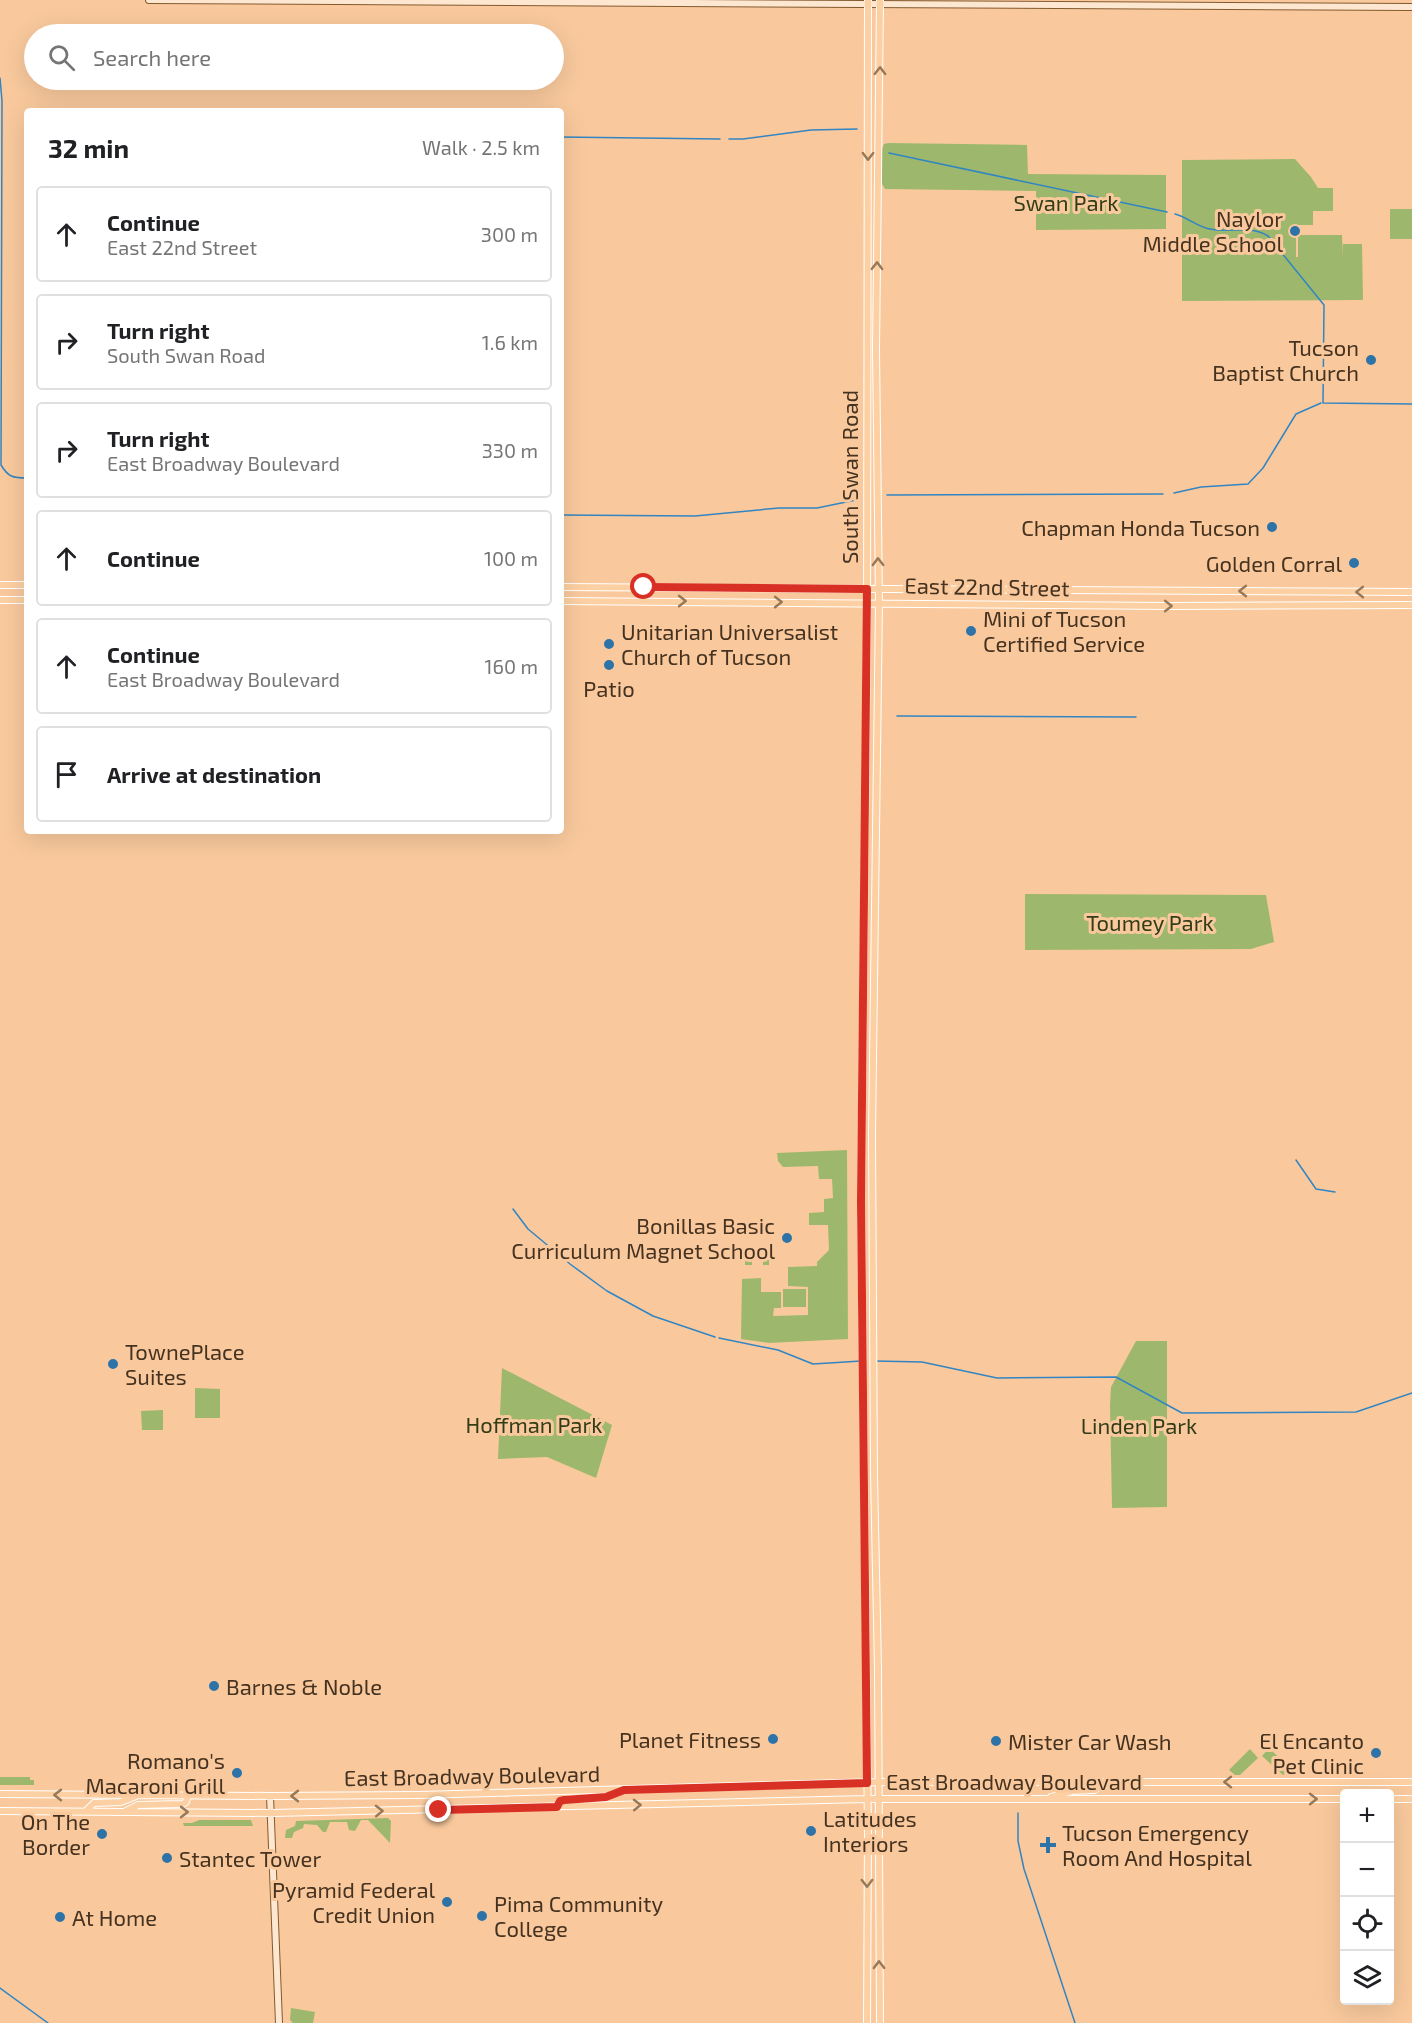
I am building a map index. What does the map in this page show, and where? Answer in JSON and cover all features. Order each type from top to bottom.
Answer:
[{"type":"main road","name":"South Swan Road","points":[[867,2023],[861,1201],[867,602],[868,2]]},
{"type":"main road","name":"South Swan Road","points":[[880,2],[876,350],[879,602],[872,1136],[880,2023]]},
{"type":"main road","points":[[0,585],[24,585]]},
{"type":"main road","name":"East 22nd Street","points":[[564,587],[1412,592]]},
{"type":"main road","points":[[590,601],[591,587]]},
{"type":"main road","points":[[0,600],[24,600]]},
{"type":"main road","name":"East 22nd Street","points":[[564,601],[1170,606],[1412,605]]},
{"type":"main road","name":"East Broadway Boulevard","points":[[0,1794],[270,1796],[624,1790],[878,1782],[1412,1782]]},
{"type":"main road","points":[[1041,1799],[1072,1791],[1094,1790],[1099,1787],[1100,1782]]},
{"type":"main road","points":[[557,1807],[560,1801],[606,1797],[624,1790]]},
{"type":"main road","points":[[86,1811],[94,1803],[121,1802],[140,1795]]},
{"type":"main road","points":[[126,1812],[138,1805],[183,1804],[188,1796]]},
{"type":"main road","name":"East Broadway Boulevard","points":[[0,1811],[272,1813],[867,1799],[1340,1799]]},
{"type":"main road","points":[[1394,1799],[1412,1799]]},
{"type":"street","points":[[149,0],[880,2],[1412,7]]},
{"type":"street","points":[[270,1796],[279,2023]]},
{"type":"green space","name":"Swan Park","points":[[884,144],[1027,145],[1028,174],[1166,175],[1166,229],[1036,230],[1036,191],[885,189],[882,184],[882,149]]},
{"type":"green space","name":"Naylor Middle School","points":[[1295,159],[1318,188],[1333,188],[1333,211],[1313,211],[1313,225],[1296,225],[1296,257],[1298,257],[1298,235],[1342,235],[1343,257],[1343,244],[1362,244],[1363,300],[1182,301],[1182,160]]},
{"type":"green space","points":[[1390,209],[1412,209],[1412,239],[1390,239]]},
{"type":"green space","name":"Toumey Park","points":[[1025,894],[1266,895],[1274,942],[1251,949],[1025,950]]},
{"type":"green space","points":[[847,1150],[848,1339],[769,1343],[741,1339],[742,1279],[761,1278],[761,1292],[781,1292],[781,1308],[774,1308],[773,1316],[808,1315],[808,1287],[788,1286],[788,1267],[817,1266],[817,1262],[829,1250],[828,1225],[809,1225],[809,1213],[824,1212],[824,1199],[833,1198],[832,1179],[819,1179],[818,1166],[783,1167],[778,1161],[777,1153]]},
{"type":"green space","points":[[769,1253],[769,1265],[763,1265],[763,1260],[752,1260],[752,1265],[745,1265],[745,1255]]},
{"type":"green space","points":[[783,1289],[806,1289],[806,1307],[783,1307]]},
{"type":"green space","name":"Linden Park","points":[[1136,1341],[1167,1341],[1167,1507],[1112,1508],[1111,1387]]},
{"type":"green space","name":"Hoffman Park","points":[[502,1368],[612,1425],[596,1478],[547,1457],[498,1459]]},
{"type":"green space","points":[[195,1388],[220,1389],[220,1418],[195,1418]]},
{"type":"green space","points":[[163,1410],[163,1430],[142,1430],[141,1411]]},
{"type":"green space","points":[[1269,1748],[1290,1768],[1283,1775],[1262,1756]]},
{"type":"green space","points":[[1250,1749],[1258,1758],[1240,1775],[1235,1775],[1229,1770]]},
{"type":"green space","points":[[0,1777],[30,1777],[30,1780],[34,1780],[34,1785],[0,1785]]},
{"type":"green space","points":[[388,1818],[391,1821],[390,1843],[368,1820],[361,1820],[355,1831],[349,1830],[347,1822],[330,1822],[326,1832],[323,1832],[317,1825],[304,1824],[303,1828],[294,1832],[292,1838],[285,1838],[286,1830],[295,1826],[296,1821]]},
{"type":"green space","points":[[199,1820],[251,1820],[253,1826],[184,1826],[183,1823]]},
{"type":"green space","points":[[291,2008],[315,2012],[313,2023],[293,2023],[290,2020]]},
{"type":"waterway","points":[[0,78],[2,101],[1,465],[11,476],[24,478]]},
{"type":"waterway","points":[[729,139],[811,130],[857,129]]},
{"type":"waterway","points":[[564,137],[720,139]]},
{"type":"waterway","points":[[889,153],[1167,212]]},
{"type":"waterway","points":[[1175,214],[1210,229],[1247,230],[1268,236],[1324,305],[1323,403],[1412,404]]},
{"type":"waterway","points":[[1174,493],[1201,487],[1248,484],[1263,468],[1296,414],[1321,403]]},
{"type":"waterway","points":[[887,495],[1163,494]]},
{"type":"waterway","points":[[564,515],[695,516],[779,508],[817,508],[856,500]]},
{"type":"waterway","points":[[897,716],[1136,717]]},
{"type":"waterway","points":[[1296,1160],[1316,1189],[1335,1192]]},
{"type":"waterway","points":[[513,1209],[528,1229],[607,1291],[653,1316],[715,1337]]},
{"type":"waterway","points":[[719,1338],[778,1350],[813,1364],[861,1361]]},
{"type":"waterway","points":[[875,1361],[922,1362],[997,1378],[1116,1377],[1182,1413],[1356,1412],[1412,1393]]},
{"type":"waterway","points":[[1018,1813],[1018,1841],[1024,1869],[1075,2023]]},
{"type":"waterway","points":[[0,1988],[48,2023]]},
{"type":"place","name":"Naylor Middle School","points":[[1295,231]]},
{"type":"place","name":"Tucson Baptist Church","points":[[1371,360]]},
{"type":"place","name":"Chapman Honda Tucson","points":[[1272,527]]},
{"type":"place","name":"Golden Corral","points":[[1354,563]]},
{"type":"place","name":"Mini of Tucson Certified Service","points":[[971,631]]},
{"type":"place","name":"Unitarian Universalist Church of Tucson","points":[[609,644]]},
{"type":"place","name":"Patio","points":[[609,665]]},
{"type":"place","name":"Bonillas Basic Curriculum Magnet School","points":[[787,1238]]},
{"type":"place","name":"TownePlace Suites","points":[[113,1364]]},
{"type":"place","name":"Barnes & Noble","points":[[214,1686]]},
{"type":"place","name":"Planet Fitness","points":[[773,1739]]},
{"type":"place","name":"Mister Car Wash","points":[[996,1741]]},
{"type":"place","name":"El Encanto Pet Clinic","points":[[1376,1753]]},
{"type":"place","name":"Romano's Macaroni Grill","points":[[237,1773]]},
{"type":"place","name":"Latitudes Interiors","points":[[811,1831]]},
{"type":"place","name":"On The Border","points":[[102,1834]]},
{"type":"place","name":"Tucson Emergency Room And Hospital","points":[[1048,1845]]},
{"type":"place","name":"Stantec Tower","points":[[167,1858]]},
{"type":"place","name":"Pyramid Federal Credit Union","points":[[447,1902]]},
{"type":"place","name":"Pima Community College","points":[[482,1916]]},
{"type":"place","name":"At Home","points":[[60,1917]]},
{"type":"route","points":[[439,1810],[557,1807],[560,1801],[606,1797],[624,1790],[867,1783],[861,1201],[867,589],[644,587]]}]
